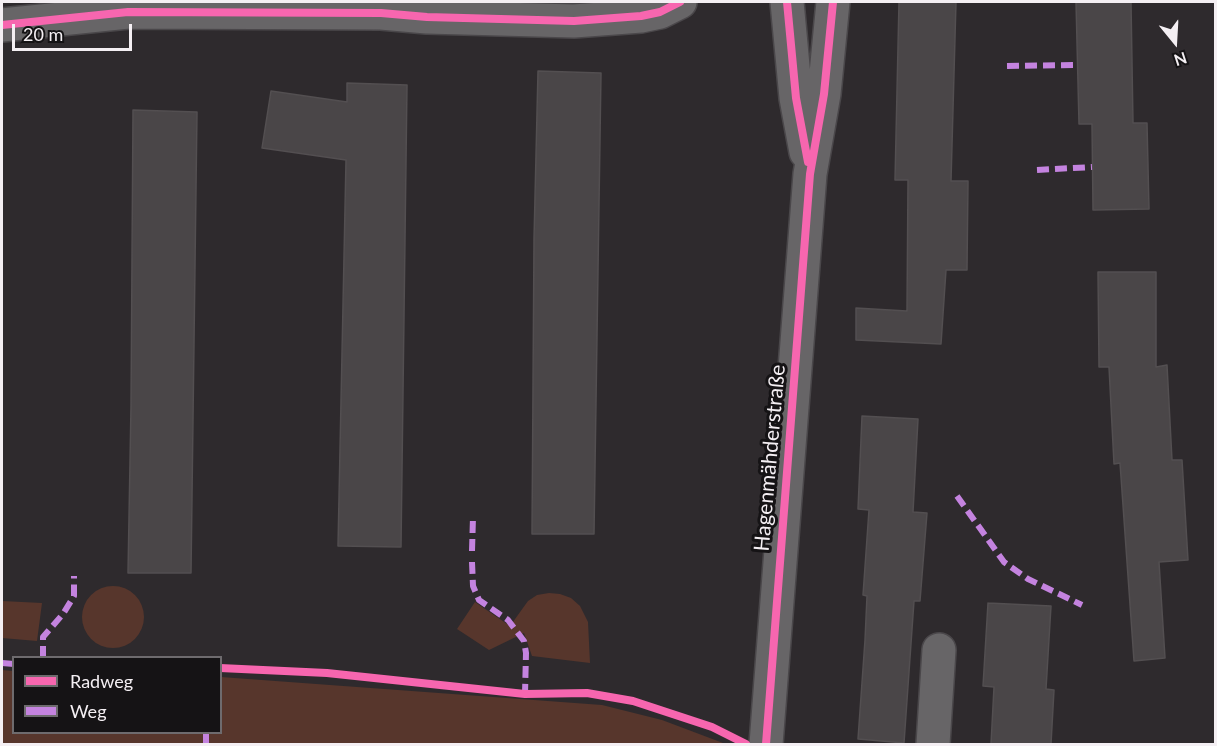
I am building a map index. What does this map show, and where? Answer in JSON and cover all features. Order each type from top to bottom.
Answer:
[{"type":"street","points":[[574,21],[619,2]]},
{"type":"street","points":[[2,25],[128,12],[381,13],[428,17],[574,21],[641,16],[660,12],[680,2]]},
{"type":"street","name":"Hagenmähderstraße","points":[[787,2],[796,98],[810,174]]},
{"type":"street","name":"Hagenmähderstraße","points":[[766,744],[810,174],[825,94],[833,2]]},
{"type":"street","points":[[933,744],[939,650]]},
{"type":"shaded area","points":[[113,586],[125,588],[135,595],[142,605],[144,617],[142,629],[135,639],[125,646],[113,648],[101,646],[91,639],[84,629],[82,617],[84,605],[91,595],[101,588]]},
{"type":"shaded area","points":[[549,593],[571,598],[580,606],[588,622],[590,663],[532,656],[524,633],[489,650],[457,629],[475,602],[510,626],[528,601],[537,595]]},
{"type":"shaded area","points":[[2,601],[42,603],[37,641],[2,638]]},
{"type":"shaded area","points":[[2,670],[12,671],[12,734],[222,734],[222,677],[602,705],[662,720],[723,743],[722,744],[2,744]]},
{"type":"building","points":[[899,2],[956,2],[951,181],[968,181],[967,270],[946,270],[941,344],[856,340],[856,308],[907,311],[908,180],[895,180]]},
{"type":"building","points":[[1076,2],[1131,2],[1133,123],[1147,123],[1149,209],[1093,210],[1092,124],[1079,124]]},
{"type":"building","points":[[538,71],[601,73],[594,534],[532,534],[534,239]]},
{"type":"building","points":[[347,83],[407,85],[401,547],[338,546],[346,160],[262,148],[271,91],[347,102]]},
{"type":"building","points":[[133,110],[197,112],[191,573],[128,573]]},
{"type":"building","points":[[1098,272],[1156,272],[1156,367],[1167,365],[1172,460],[1182,460],[1188,560],[1159,562],[1165,658],[1134,661],[1120,463],[1114,464],[1109,367],[1099,367]]},
{"type":"building","points":[[862,416],[918,419],[913,512],[927,513],[920,601],[914,601],[904,743],[858,739],[865,640],[867,596],[863,595],[869,510],[858,509]]},
{"type":"building","points":[[988,603],[1051,606],[1046,689],[1054,690],[1051,744],[991,744],[994,687],[983,686]]},
{"type":"marked path","points":[[1007,66],[1078,65]]},
{"type":"marked path","points":[[1037,170],[1092,167]]},
{"type":"marked path","points":[[957,496],[1004,562],[1028,579],[1082,605]]},
{"type":"marked path","points":[[472,551],[473,517]]},
{"type":"marked path","points":[[472,562],[473,586],[479,600],[508,620],[524,641],[525,694]]},
{"type":"marked path","points":[[43,656],[43,637],[63,614],[74,596],[74,576]]},
{"type":"marked path","points":[[2,663],[12,664]]},
{"type":"marked path","points":[[206,734],[206,744]]},
{"type":"cycle path","points":[[2,25],[128,12],[381,13],[427,17],[574,21],[641,16],[660,12],[680,2]]},
{"type":"cycle path","points":[[787,2],[796,98],[808,162]]},
{"type":"cycle path","points":[[766,744],[810,174],[824,94],[833,2]]},
{"type":"cycle path","points":[[222,668],[327,673],[525,694],[587,693],[633,701],[712,727],[746,744]]}]
